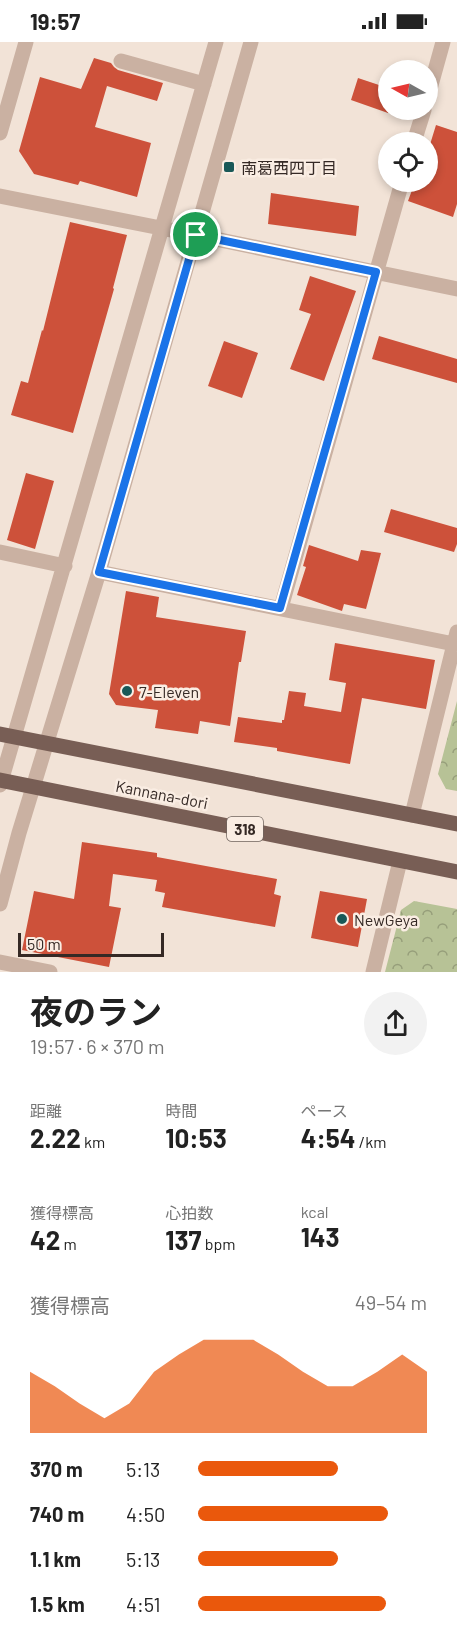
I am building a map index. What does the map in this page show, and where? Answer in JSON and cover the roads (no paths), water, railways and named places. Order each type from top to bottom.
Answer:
[{"type":"main road","name":"Kannana-dori","points":[[7,735],[457,824]]},
{"type":"main road","name":"Kannana-dori","points":[[0,782],[33,786],[457,872]]},
{"type":"street","points":[[0,133],[26,42]]},
{"type":"street","points":[[0,782],[7,735],[65,566],[216,42]]},
{"type":"street","points":[[0,904],[18,833],[99,572],[251,42]]},
{"type":"street","points":[[438,60],[443,42]]},
{"type":"street","points":[[121,61],[204,84]]},
{"type":"street","points":[[280,608],[399,192]]},
{"type":"street","points":[[0,196],[457,289]]},
{"type":"street","points":[[0,552],[65,566]]},
{"type":"street","points":[[99,572],[280,608],[455,638],[412,815]]},
{"type":"street","points":[[373,972],[400,861]]},
{"type":"street","points":[[0,962],[50,972]]},
{"type":"place","name":"南葛西四丁目","points":[[229,167]]},
{"type":"place","name":"7-Eleven","points":[[127,691]]},
{"type":"place","name":"NewGeya","points":[[342,919]]}]
